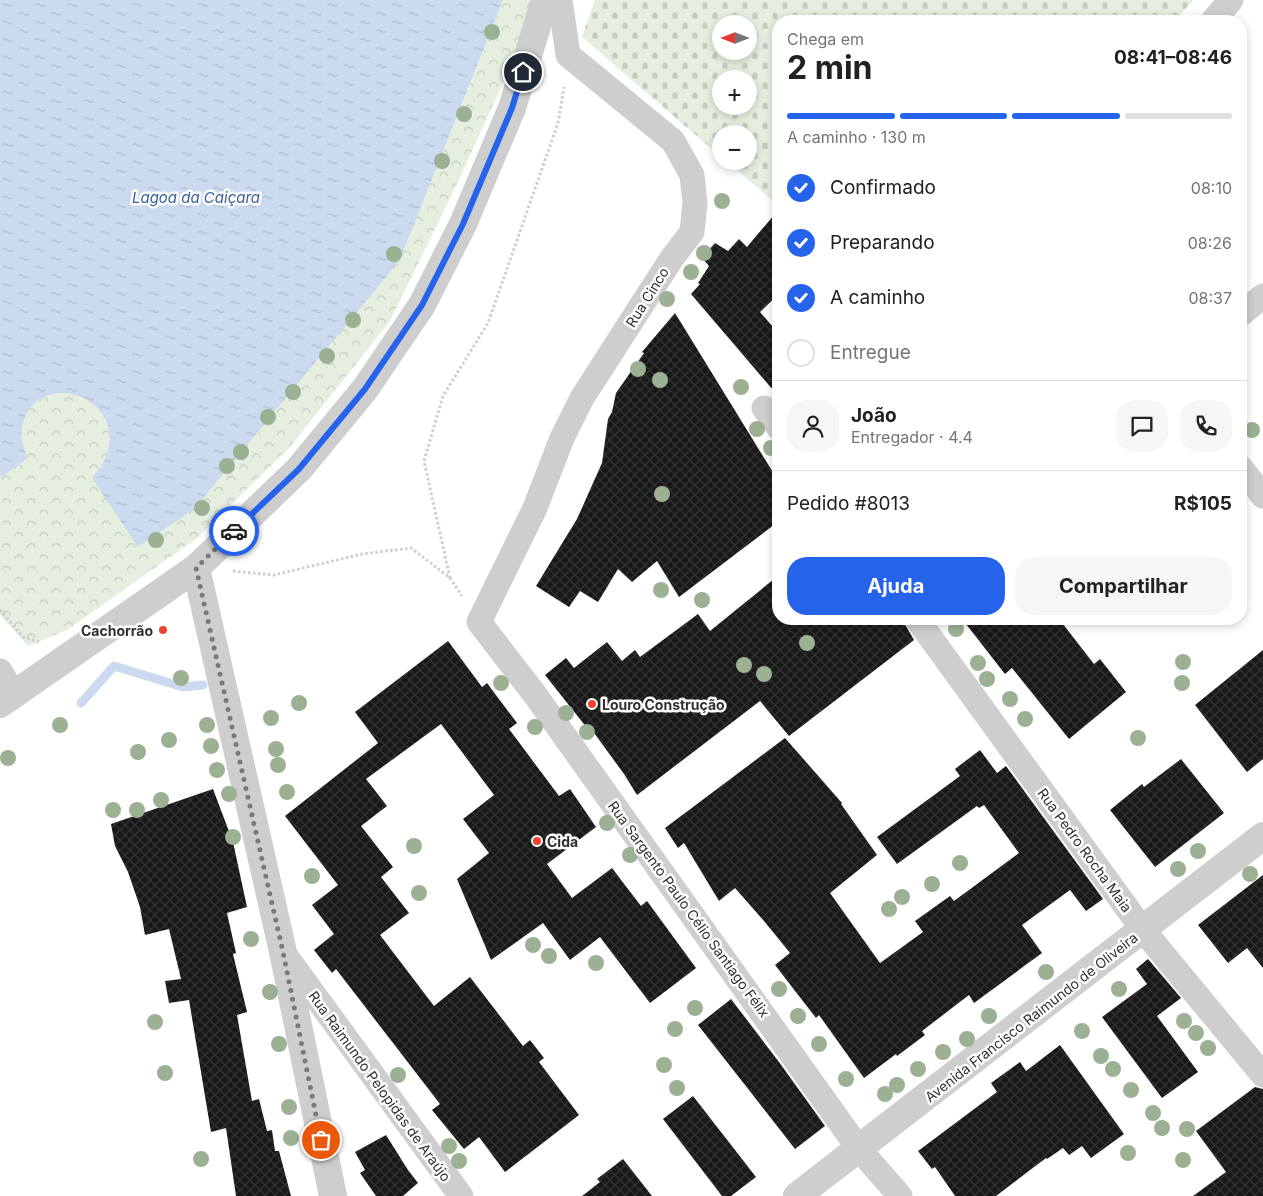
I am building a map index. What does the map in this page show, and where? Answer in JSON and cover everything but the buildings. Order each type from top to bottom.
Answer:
[{"type":"street","points":[[0,671],[8,700],[196,568],[299,469],[365,389],[422,305],[463,224],[512,108],[545,0]]},
{"type":"street","points":[[560,0],[568,55]]},
{"type":"street","points":[[1218,15],[1231,0]]},
{"type":"street","name":"Rua Cinco","points":[[479,622],[535,508],[562,438],[582,398],[672,258],[692,232],[694,203],[692,174],[673,141],[568,55]]},
{"type":"street","points":[[1247,309],[1263,296]]},
{"type":"street","points":[[764,408],[772,419]]},
{"type":"street","points":[[1247,476],[1263,496]]},
{"type":"street","points":[[196,568],[283,952],[333,1196]]},
{"type":"street","name":"Rua Sargento Paulo Célio Santiago Félix","points":[[479,622],[542,704],[860,1149],[900,1196]]},
{"type":"street","name":"Rua Pedro Rocha Maia","points":[[921,625],[1143,930],[1263,1075]]},
{"type":"street","name":"Avenida Francisco Raimundo de Oliveira","points":[[797,1196],[1263,836]]},
{"type":"street","name":"Rua Raimundo Pelopidas de Araújo","points":[[283,952],[460,1196]]},
{"type":"path","points":[[450,578],[424,461],[443,396],[488,323],[558,124],[568,55]]},
{"type":"path","points":[[196,568],[274,575],[362,554],[411,548],[450,578],[479,622]]},
{"type":"path","points":[[0,610],[23,637],[40,642]]},
{"type":"green space","points":[[503,0],[535,0],[519,48],[456,186],[390,321],[290,447],[197,538],[67,630],[28,646],[0,615],[0,478],[27,459],[22,440],[22,429],[29,409],[43,398],[59,393],[77,396],[93,404],[105,418],[110,436],[105,459],[92,478],[400,260]]},
{"type":"green space","points":[[595,0],[1193,0],[1180,15],[772,15],[772,200],[737,170],[757,170],[757,125],[712,125],[712,149],[582,37]]},
{"type":"water","name":"Lagoa da Caiçara","points":[[0,0],[503,0],[400,260],[194,509],[138,547],[92,478],[105,459],[110,436],[105,418],[93,404],[77,396],[59,393],[43,398],[29,409],[22,429],[22,440],[27,459],[0,478]]},
{"type":"waterway","points":[[81,703],[114,666],[183,687],[203,685]]},
{"type":"way so far","points":[[234,531],[196,568],[283,952],[321,1140]]},
{"type":"place","name":"Cachorrão","points":[[163,630]]},
{"type":"place","name":"Louro Construção","points":[[592,704]]},
{"type":"place","name":"Cida","points":[[537,841]]},
{"type":"route","points":[[234,531],[299,469],[365,389],[422,305],[463,224],[512,108],[523,72]]}]
